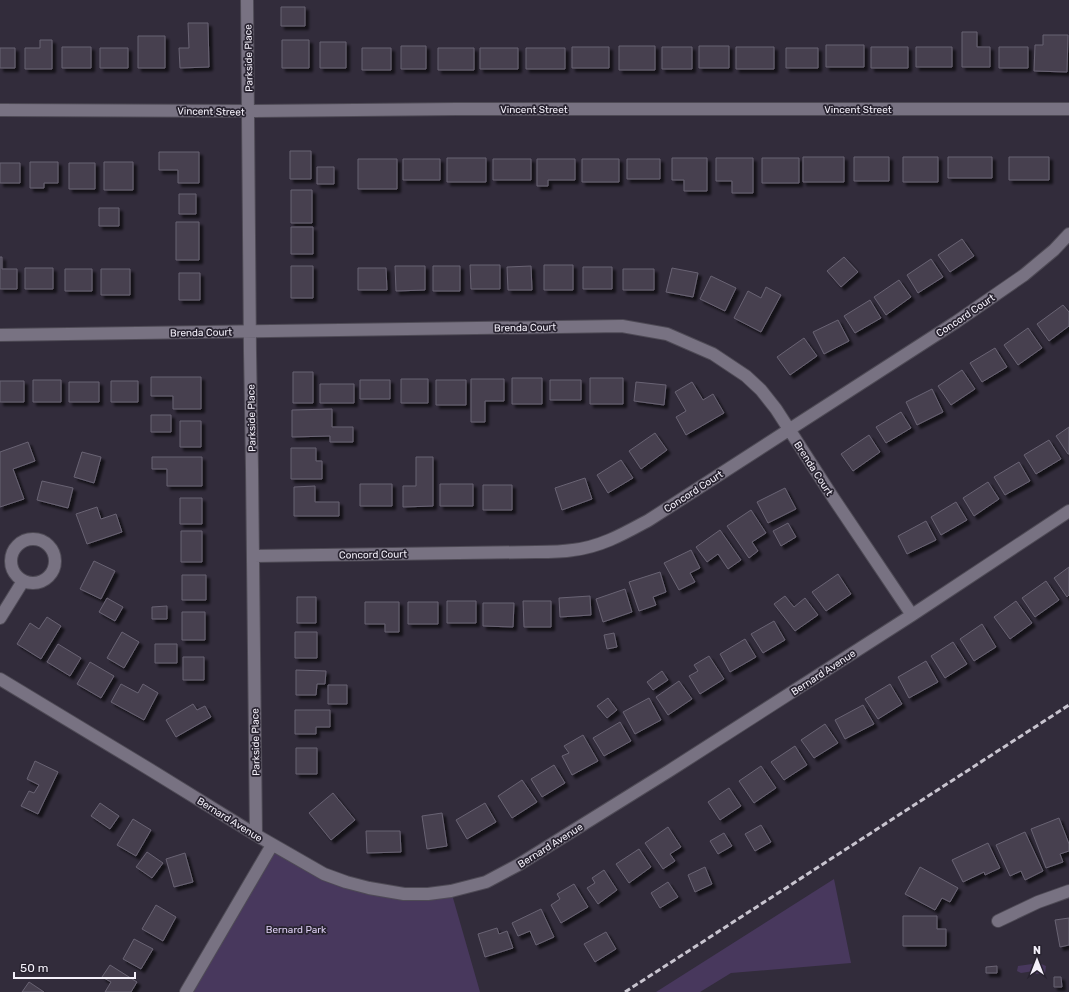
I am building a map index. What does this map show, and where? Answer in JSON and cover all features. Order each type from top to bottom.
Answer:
[{"type":"street","name":"Parkside Place","points":[[247,0],[256,836]]},
{"type":"street","name":"Vincent Street","points":[[0,110],[249,111],[456,108],[1069,109]]},
{"type":"street","name":"Concord Court","points":[[253,556],[536,552],[575,550],[605,542],[649,520],[956,322],[1024,275],[1054,250],[1069,234]]},
{"type":"street","name":"Brenda Court","points":[[0,334],[622,326],[667,334],[713,354],[729,363],[761,390],[776,409],[838,506],[912,615]]},
{"type":"street","name":"Bernard Avenue","points":[[0,679],[256,836],[324,874],[369,888],[404,894],[451,892],[486,882],[518,865],[669,771],[912,615],[1069,510]]},
{"type":"street","points":[[0,618],[23,581]]},
{"type":"street","points":[[186,992],[272,845]]},
{"type":"street","points":[[998,921],[1038,902],[1069,891]]},
{"type":"green space","name":"Bernard Park","points":[[272,845],[369,888],[451,891],[480,992],[185,992]]},
{"type":"green space","points":[[834,879],[851,963],[731,973],[700,992],[656,992]]},
{"type":"green space","points":[[1039,963],[1046,966],[1045,973],[1036,974],[1034,971],[1021,973],[1017,971],[1018,966]]},
{"type":"building","points":[[281,7],[305,7],[305,26],[281,26]]},
{"type":"building","points":[[188,23],[208,23],[209,67],[180,68],[179,48],[189,48]]},
{"type":"building","points":[[962,32],[977,32],[977,47],[990,47],[990,67],[962,67]]},
{"type":"building","points":[[1043,35],[1068,35],[1067,72],[1034,71],[1035,45],[1043,45]]},
{"type":"building","points":[[138,36],[165,36],[165,68],[138,68]]},
{"type":"building","points":[[40,40],[52,40],[52,69],[25,69],[25,48],[40,48]]},
{"type":"building","points":[[282,40],[309,40],[309,68],[282,68]]},
{"type":"building","points":[[320,42],[346,42],[346,68],[320,68]]},
{"type":"building","points":[[826,45],[864,45],[864,67],[826,67]]},
{"type":"building","points":[[401,46],[426,46],[426,69],[401,69]]},
{"type":"building","points":[[619,46],[655,46],[655,70],[619,70]]},
{"type":"building","points":[[699,46],[729,46],[729,68],[699,68]]},
{"type":"building","points":[[62,47],[91,47],[91,68],[62,68]]},
{"type":"building","points":[[572,47],[609,47],[609,68],[572,68]]},
{"type":"building","points":[[662,47],[692,47],[692,69],[662,69]]},
{"type":"building","points":[[736,47],[774,47],[774,69],[736,69]]},
{"type":"building","points":[[871,47],[908,47],[908,68],[871,68]]},
{"type":"building","points":[[916,47],[952,47],[952,67],[916,67]]},
{"type":"building","points":[[999,47],[1028,47],[1028,68],[999,68]]},
{"type":"building","points":[[0,48],[15,48],[15,68],[0,68]]},
{"type":"building","points":[[100,48],[128,48],[128,68],[100,68]]},
{"type":"building","points":[[362,48],[391,48],[391,70],[362,70]]},
{"type":"building","points":[[438,48],[474,48],[474,70],[438,70]]},
{"type":"building","points":[[480,48],[518,48],[518,69],[480,69]]},
{"type":"building","points":[[526,48],[565,48],[565,69],[526,69]]},
{"type":"building","points":[[786,48],[818,48],[818,68],[786,68]]},
{"type":"building","points":[[290,151],[311,151],[311,179],[290,179]]},
{"type":"building","points":[[159,152],[199,152],[199,183],[178,183],[178,170],[159,170]]},
{"type":"building","points":[[803,157],[844,157],[844,182],[803,182]]},
{"type":"building","points":[[854,157],[889,157],[889,181],[854,181]]},
{"type":"building","points":[[903,157],[938,157],[938,182],[903,182]]},
{"type":"building","points":[[948,157],[992,157],[992,178],[948,178]]},
{"type":"building","points":[[1009,157],[1049,157],[1049,180],[1009,180]]},
{"type":"building","points":[[447,158],[486,158],[486,182],[447,182]]},
{"type":"building","points":[[672,158],[707,158],[707,191],[684,191],[684,180],[672,180]]},
{"type":"building","points":[[716,158],[753,158],[753,193],[732,193],[732,181],[716,181]]},
{"type":"building","points":[[762,158],[799,158],[799,183],[762,183]]},
{"type":"building","points":[[358,159],[397,159],[397,189],[358,189]]},
{"type":"building","points":[[403,159],[440,159],[440,180],[403,180]]},
{"type":"building","points":[[493,159],[531,159],[531,180],[493,180]]},
{"type":"building","points":[[537,159],[575,159],[575,180],[548,180],[548,186],[537,186]]},
{"type":"building","points":[[582,159],[619,159],[619,182],[582,182]]},
{"type":"building","points":[[627,159],[660,159],[660,179],[627,179]]},
{"type":"building","points":[[30,162],[58,162],[58,183],[44,183],[44,188],[30,188]]},
{"type":"building","points":[[104,162],[133,162],[133,190],[104,190]]},
{"type":"building","points":[[0,163],[20,163],[20,183],[0,183]]},
{"type":"building","points":[[69,163],[95,163],[95,189],[69,189]]},
{"type":"building","points":[[317,167],[334,167],[334,184],[317,184]]},
{"type":"building","points":[[291,190],[312,190],[312,223],[291,223]]},
{"type":"building","points":[[179,194],[196,194],[196,214],[179,214]]},
{"type":"building","points":[[99,208],[119,208],[119,226],[99,226]]},
{"type":"building","points":[[176,222],[199,222],[199,260],[176,260]]},
{"type":"building","points":[[291,227],[313,227],[313,254],[291,254]]},
{"type":"building","points":[[962,239],[974,256],[950,272],[938,255]]},
{"type":"building","points":[[0,257],[2,257],[2,269],[17,269],[17,289],[0,289]]},
{"type":"building","points":[[844,257],[858,272],[841,287],[827,271]]},
{"type":"building","points":[[931,259],[943,277],[918,293],[907,275]]},
{"type":"building","points":[[470,265],[500,265],[500,289],[471,289]]},
{"type":"building","points":[[544,265],[573,265],[573,290],[544,290]]},
{"type":"building","points":[[291,266],[313,266],[313,298],[291,298]]},
{"type":"building","points":[[395,266],[425,266],[425,290],[396,291]]},
{"type":"building","points":[[433,266],[460,266],[460,291],[433,291]]},
{"type":"building","points":[[531,266],[532,290],[508,290],[507,267]]},
{"type":"building","points":[[583,267],[612,267],[612,289],[583,289]]},
{"type":"building","points":[[25,268],[53,268],[53,289],[25,289]]},
{"type":"building","points":[[358,268],[386,268],[387,290],[358,290]]},
{"type":"building","points":[[672,268],[698,273],[693,297],[666,292]]},
{"type":"building","points":[[65,269],[92,269],[92,291],[65,291]]},
{"type":"building","points":[[101,269],[130,269],[130,295],[101,295]]},
{"type":"building","points":[[623,269],[654,269],[654,290],[623,290]]},
{"type":"building","points":[[179,273],[200,273],[200,300],[179,300]]},
{"type":"building","points":[[711,276],[736,288],[725,311],[700,299]]},
{"type":"building","points":[[899,280],[911,297],[886,315],[874,297]]},
{"type":"building","points":[[766,287],[781,295],[761,332],[734,318],[748,291],[761,298]]},
{"type":"building","points":[[870,300],[881,318],[855,333],[844,316]]},
{"type":"building","points":[[1063,305],[1069,312],[1069,326],[1049,341],[1037,324]]},
{"type":"building","points":[[838,320],[849,341],[824,354],[813,332]]},
{"type":"building","points":[[1028,328],[1042,348],[1018,365],[1004,345]]},
{"type":"building","points":[[804,338],[817,356],[790,375],[777,357]]},
{"type":"building","points":[[995,348],[1007,367],[982,382],[970,363]]},
{"type":"building","points":[[962,370],[975,389],[951,405],[938,386]]},
{"type":"building","points":[[293,372],[313,372],[313,403],[293,403]]},
{"type":"building","points":[[151,377],[201,377],[201,409],[173,409],[173,396],[151,396]]},
{"type":"building","points":[[512,378],[542,378],[542,404],[512,404]]},
{"type":"building","points":[[590,378],[623,378],[623,404],[590,404]]},
{"type":"building","points":[[401,379],[428,379],[428,403],[401,403]]},
{"type":"building","points":[[471,379],[504,379],[504,401],[485,401],[485,422],[471,422]]},
{"type":"building","points":[[33,380],[61,380],[61,402],[33,402]]},
{"type":"building","points":[[360,380],[390,380],[390,399],[360,399]]},
{"type":"building","points":[[436,380],[466,380],[466,405],[436,405]]},
{"type":"building","points":[[550,380],[581,380],[581,400],[550,400]]},
{"type":"building","points":[[0,381],[24,381],[24,402],[0,402]]},
{"type":"building","points":[[111,381],[138,381],[138,402],[111,402]]},
{"type":"building","points":[[69,382],[99,382],[99,402],[69,402]]},
{"type":"building","points":[[636,382],[666,385],[664,405],[634,401]]},
{"type":"building","points":[[692,382],[703,400],[713,394],[724,413],[686,435],[676,417],[686,411],[675,392]]},
{"type":"building","points":[[320,384],[354,384],[354,403],[320,403]]},
{"type":"building","points":[[932,389],[943,412],[917,425],[906,402]]},
{"type":"building","points":[[332,409],[332,427],[353,427],[353,442],[330,442],[330,436],[292,437],[292,410]]},
{"type":"building","points":[[901,412],[911,428],[886,443],[876,427]]},
{"type":"building","points":[[151,415],[171,415],[171,432],[151,432]]},
{"type":"building","points":[[180,421],[201,421],[201,447],[180,447]]},
{"type":"building","points":[[1069,427],[1069,454],[1068,454],[1056,436]]},
{"type":"building","points":[[655,433],[667,450],[641,469],[629,451]]},
{"type":"building","points":[[869,435],[880,452],[853,471],[841,454]]},
{"type":"building","points":[[1049,440],[1061,459],[1036,474],[1024,455]]},
{"type":"building","points":[[28,442],[35,461],[13,469],[24,499],[0,507],[0,452]]},
{"type":"building","points":[[291,448],[316,448],[316,461],[322,461],[322,479],[291,479]]},
{"type":"building","points":[[82,452],[101,457],[94,483],[74,477]]},
{"type":"building","points":[[152,457],[202,457],[202,486],[167,486],[167,469],[152,469]]},
{"type":"building","points":[[416,457],[433,457],[433,506],[403,507],[403,486],[416,486]]},
{"type":"building","points":[[621,460],[633,478],[608,493],[597,475]]},
{"type":"building","points":[[1019,462],[1030,481],[1005,495],[994,477]]},
{"type":"building","points":[[585,478],[592,499],[562,510],[555,488]]},
{"type":"building","points":[[42,481],[73,488],[68,508],[37,500]]},
{"type":"building","points":[[988,482],[999,499],[974,516],[963,498]]},
{"type":"building","points":[[360,484],[392,484],[392,506],[360,506]]},
{"type":"building","points":[[440,484],[473,484],[473,506],[440,506]]},
{"type":"building","points":[[483,485],[512,485],[512,510],[483,510]]},
{"type":"building","points":[[315,486],[315,502],[339,502],[339,516],[294,516],[294,487]]},
{"type":"building","points":[[785,488],[796,509],[768,523],[757,502]]},
{"type":"building","points":[[180,498],[202,498],[202,524],[180,524]]},
{"type":"building","points":[[956,502],[967,520],[941,535],[931,517]]},
{"type":"building","points":[[97,507],[101,519],[116,514],[122,532],[87,544],[76,514]]},
{"type":"building","points":[[751,510],[766,533],[752,542],[758,551],[749,558],[727,526]]},
{"type":"building","points":[[926,521],[936,540],[907,554],[898,536]]},
{"type":"building","points":[[788,523],[796,537],[781,546],[773,531]]},
{"type":"building","points":[[720,530],[741,560],[728,569],[718,554],[707,562],[696,547]]},
{"type":"building","points":[[181,531],[202,531],[202,562],[181,562]]},
{"type":"building","points":[[691,550],[700,568],[690,573],[695,582],[679,590],[664,563]]},
{"type":"building","points":[[94,561],[115,571],[101,599],[80,589]]},
{"type":"building","points":[[1069,567],[1069,595],[1067,597],[1054,578]]},
{"type":"building","points":[[660,572],[666,592],[653,597],[656,605],[639,611],[629,582]]},
{"type":"building","points":[[838,574],[851,594],[826,611],[812,592]]},
{"type":"building","points":[[182,575],[206,575],[206,600],[182,600]]},
{"type":"building","points":[[1046,581],[1059,600],[1035,617],[1022,598]]},
{"type":"building","points":[[625,589],[632,612],[603,622],[596,599]]},
{"type":"building","points":[[590,596],[591,615],[560,617],[559,598]]},
{"type":"building","points":[[785,596],[794,607],[805,598],[818,615],[795,631],[774,604]]},
{"type":"building","points":[[297,597],[316,597],[316,623],[297,623]]},
{"type":"building","points":[[107,598],[123,607],[115,621],[99,612]]},
{"type":"building","points":[[447,601],[476,601],[476,623],[447,623]]},
{"type":"building","points":[[523,601],[551,601],[551,627],[524,627]]},
{"type":"building","points":[[1016,601],[1032,623],[1010,639],[994,617]]},
{"type":"building","points":[[365,602],[399,602],[399,632],[385,632],[385,624],[365,624]]},
{"type":"building","points":[[408,602],[438,602],[438,624],[408,624]]},
{"type":"building","points":[[483,603],[514,603],[513,627],[483,626]]},
{"type":"building","points":[[167,606],[167,619],[152,619],[152,607]]},
{"type":"building","points":[[182,612],[205,612],[205,640],[182,640]]},
{"type":"building","points":[[47,617],[61,626],[41,659],[17,644],[30,623],[39,629]]},
{"type":"building","points":[[774,621],[785,640],[763,653],[751,634]]},
{"type":"building","points":[[982,624],[996,647],[974,661],[960,639]]},
{"type":"building","points":[[122,632],[139,642],[124,668],[107,658]]},
{"type":"building","points":[[295,632],[317,632],[317,658],[295,658]]},
{"type":"building","points":[[614,633],[617,647],[607,649],[604,635]]},
{"type":"building","points":[[745,639],[756,657],[730,672],[720,654]]},
{"type":"building","points":[[953,642],[967,664],[945,678],[931,656]]},
{"type":"building","points":[[58,644],[81,658],[70,676],[47,662]]},
{"type":"building","points":[[155,644],[177,644],[177,663],[155,663]]},
{"type":"building","points":[[709,656],[724,679],[700,694],[689,676],[698,671],[694,665]]},
{"type":"building","points":[[183,657],[204,657],[204,680],[183,680]]},
{"type":"building","points":[[926,661],[938,682],[909,698],[898,677]]},
{"type":"building","points":[[90,662],[114,676],[101,698],[77,684]]},
{"type":"building","points":[[296,670],[326,671],[325,684],[317,684],[316,695],[296,695]]},
{"type":"building","points":[[662,671],[668,680],[653,690],[647,682]]},
{"type":"building","points":[[679,681],[692,699],[668,715],[656,697]]},
{"type":"building","points":[[121,684],[138,693],[143,684],[158,693],[144,720],[111,702]]},
{"type":"building","points":[[890,684],[902,704],[878,719],[865,699]]},
{"type":"building","points":[[328,685],[347,685],[347,704],[328,704]]},
{"type":"building","points":[[608,698],[617,710],[607,718],[597,706]]},
{"type":"building","points":[[649,698],[661,720],[635,734],[623,712]]},
{"type":"building","points":[[193,704],[197,710],[205,706],[211,717],[176,737],[166,720]]},
{"type":"building","points":[[863,705],[874,724],[845,739],[835,720]]},
{"type":"building","points":[[295,710],[330,710],[330,727],[316,727],[316,734],[295,734]]},
{"type":"building","points":[[620,722],[631,741],[604,756],[593,738]]},
{"type":"building","points":[[825,724],[838,743],[814,758],[801,740]]},
{"type":"building","points":[[583,735],[598,761],[572,775],[562,756],[569,753],[564,746]]},
{"type":"building","points":[[795,746],[807,765],[784,780],[771,762]]},
{"type":"building","points":[[296,748],[317,748],[317,774],[296,774]]},
{"type":"building","points":[[35,761],[58,772],[38,814],[21,806],[29,791],[34,793],[39,785],[27,779]]},
{"type":"building","points":[[554,765],[565,783],[542,797],[531,779]]},
{"type":"building","points":[[761,766],[776,788],[754,803],[739,781]]},
{"type":"building","points":[[522,780],[537,802],[512,818],[498,796]]},
{"type":"building","points":[[729,788],[741,806],[720,820],[708,802]]},
{"type":"building","points":[[333,793],[355,820],[331,840],[309,813]]},
{"type":"building","points":[[100,803],[119,816],[110,829],[91,816]]},
{"type":"building","points":[[485,803],[496,822],[467,839],[456,820]]},
{"type":"building","points":[[442,813],[447,846],[427,849],[422,816]]},
{"type":"building","points":[[1059,818],[1069,844],[1069,851],[1060,854],[1063,862],[1046,868],[1031,829]]},
{"type":"building","points":[[133,819],[151,830],[136,856],[117,845]]},
{"type":"building","points":[[761,825],[771,842],[755,851],[745,834]]},
{"type":"building","points":[[668,827],[681,847],[670,854],[675,861],[663,869],[645,843]]},
{"type":"building","points":[[366,831],[400,831],[401,852],[367,853]]},
{"type":"building","points":[[1025,832],[1043,871],[1025,880],[1021,871],[1010,876],[996,845]]},
{"type":"building","points":[[724,833],[732,846],[718,854],[710,841]]},
{"type":"building","points":[[988,843],[1000,868],[985,875],[984,872],[963,882],[952,860]]},
{"type":"building","points":[[639,849],[651,867],[629,883],[616,864]]},
{"type":"building","points":[[147,852],[163,863],[152,878],[136,867]]},
{"type":"building","points":[[185,853],[193,882],[174,887],[166,859]]},
{"type":"building","points":[[705,867],[712,884],[695,892],[688,875]]},
{"type":"building","points":[[920,867],[958,888],[950,902],[942,898],[935,910],[905,894]]},
{"type":"building","points":[[604,870],[617,890],[598,904],[587,888],[595,883],[592,878]]},
{"type":"building","points":[[668,882],[678,897],[660,908],[651,893]]},
{"type":"building","points":[[574,884],[588,907],[561,923],[551,905],[560,899],[557,894]]},
{"type":"building","points":[[156,905],[176,917],[163,941],[142,929]]},
{"type":"building","points":[[541,909],[554,937],[536,945],[530,931],[518,936],[512,923]]},
{"type":"building","points":[[903,916],[937,916],[937,929],[946,929],[946,946],[903,946]]},
{"type":"building","points":[[1069,918],[1069,945],[1060,947],[1055,920]]},
{"type":"building","points":[[497,928],[499,934],[507,931],[513,948],[485,957],[478,934]]},
{"type":"building","points":[[606,932],[616,949],[595,962],[584,944]]},
{"type":"building","points":[[134,939],[153,949],[141,969],[123,959]]},
{"type":"building","points":[[110,965],[137,982],[131,992],[105,992],[111,982],[102,977]]},
{"type":"building","points":[[997,966],[997,973],[986,973],[986,967]]},
{"type":"building","points":[[1054,977],[1061,977],[1062,987],[1054,987]]},
{"type":"building","points":[[29,982],[44,992],[22,992]]},
{"type":"railway","points":[[625,992],[1069,705]]}]
